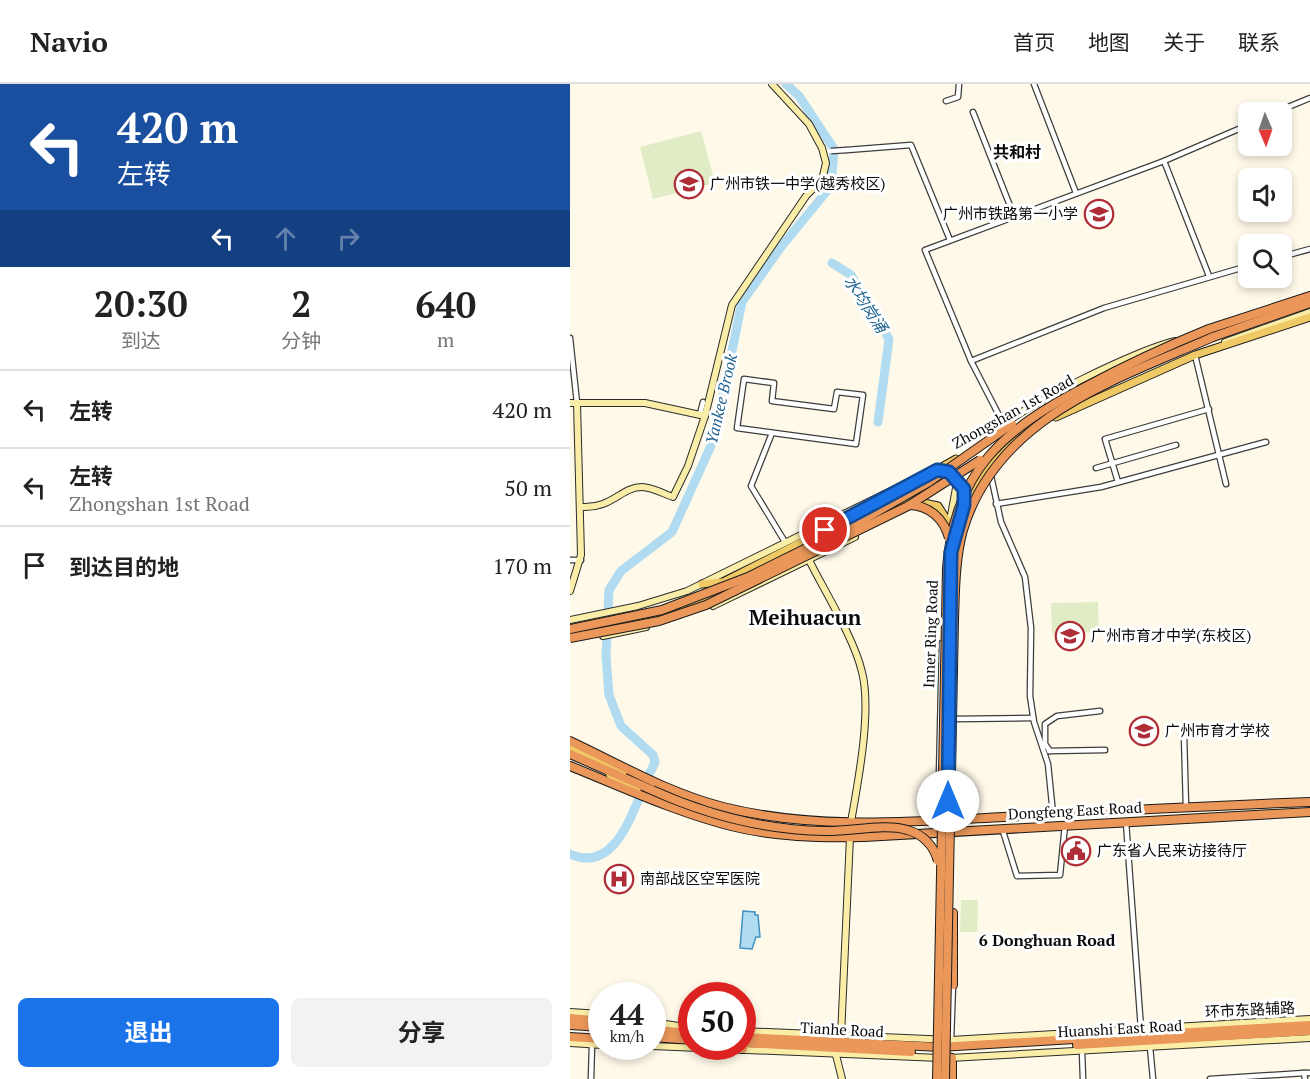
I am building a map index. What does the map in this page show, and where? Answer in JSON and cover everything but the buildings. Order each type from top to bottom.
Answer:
[{"type":"highway","name":"Inner Ring Road","points":[[937,1079],[946,568],[954,519],[974,473],[1010,432],[1040,411],[1108,375],[1221,324],[1310,299]]},
{"type":"highway","name":"Inner Ring Road","points":[[945,1079],[954,620],[957,557],[970,510],[985,480],[1000,459],[1041,421],[1109,385],[1213,337],[1310,299]]},
{"type":"highway","points":[[859,522],[950,469],[1030,411],[1057,396],[1108,375]]},
{"type":"highway","points":[[570,640],[659,621],[734,593],[908,506],[1041,421]]},
{"type":"highway","points":[[570,629],[653,612],[702,597],[859,522],[891,508],[906,505],[924,507],[938,516],[948,532],[954,620]]},
{"type":"highway","points":[[570,741],[640,777]]},
{"type":"highway","points":[[570,755],[678,802],[742,821],[812,830],[899,828],[916,833],[933,848],[938,863],[940,963]]},
{"type":"highway","points":[[570,766],[642,793]]},
{"type":"highway","name":"Dongfeng East Road","points":[[640,777],[693,798],[744,812],[800,821],[941,820],[1310,802]]},
{"type":"highway","points":[[950,779],[954,854],[952,985]]},
{"type":"highway","name":"Dongfeng East Road","points":[[642,793],[699,816],[741,828],[800,837],[850,837],[1310,812]]},
{"type":"highway","points":[[570,1018],[588,1020]]},
{"type":"highway","points":[[570,1025],[588,1026]]},
{"type":"highway","name":"Huanshi East Road","points":[[943,1042],[1310,1025]]},
{"type":"highway","points":[[570,1030],[588,1032]]},
{"type":"highway","name":"Huanshi East Road","points":[[932,1052],[1150,1043],[1310,1031]]},
{"type":"highway","points":[[570,1037],[588,1041]]},
{"type":"highway","name":"Tianhe Road","points":[[756,1037],[943,1042]]},
{"type":"highway","name":"Tianhe Road","points":[[756,1046],[932,1052]]},
{"type":"highway","points":[[823,1048],[836,1055]]},
{"type":"highway","points":[[932,1052],[952,1058],[952,1079]]},
{"type":"main road","name":"Zhongshan 1st Road","points":[[570,629],[681,600],[724,582],[937,470],[1086,387],[1188,340],[1257,314],[1310,299]]},
{"type":"main road","name":"Zhongshan 1st Road","points":[[990,451],[1015,437],[1195,355],[1310,317]]},
{"type":"main road","points":[[960,516],[990,468],[1015,437]]},
{"type":"main road","name":"Zhongshan 1st Road","points":[[607,619],[668,612],[723,593],[954,477],[976,459]]},
{"type":"main road","points":[[903,503],[923,501],[935,504],[945,513],[950,525]]},
{"type":"main road","points":[[787,562],[809,560]]},
{"type":"main road","points":[[702,584],[724,582]]},
{"type":"main road","points":[[714,606],[723,593]]},
{"type":"main road","name":"Dongfeng East Road","points":[[570,749],[640,777]]},
{"type":"main road","name":"Dongfeng East Road","points":[[570,755],[642,793]]},
{"type":"street","points":[[581,507],[596,508],[632,488],[644,487],[674,497],[688,466],[732,305],[806,196],[822,180],[826,163],[809,124],[772,84]]},
{"type":"street","points":[[946,101],[958,97],[959,84]]},
{"type":"street","points":[[1034,84],[1076,194]]},
{"type":"street","points":[[1292,105],[1310,98]]},
{"type":"street","points":[[973,112],[1014,216]]},
{"type":"street","points":[[1004,425],[972,361],[925,250],[1164,161],[1238,128]]},
{"type":"street","points":[[823,152],[911,145],[950,240]]},
{"type":"street","points":[[1164,161],[1209,276]]},
{"type":"street","points":[[1292,254],[1310,249]]},
{"type":"street","points":[[972,361],[1104,308],[1238,269]]},
{"type":"street","points":[[1210,349],[1250,332],[1310,312]]},
{"type":"street","points":[[570,338],[581,507],[580,560],[570,591]]},
{"type":"street","points":[[993,438],[1004,425],[1062,391],[1161,344],[1188,340]]},
{"type":"street","points":[[1195,355],[1226,484]]},
{"type":"street","points":[[744,379],[774,383],[772,401],[834,409],[837,392],[863,396],[856,444],[772,433],[737,428],[744,379]]},
{"type":"street","points":[[1062,391],[1086,387]]},
{"type":"street","points":[[703,402],[703,415]]},
{"type":"street","points":[[573,403],[645,403],[703,415]]},
{"type":"street","points":[[1118,482],[1105,439],[1209,409]]},
{"type":"street","points":[[941,820],[946,626],[954,477],[1022,422]]},
{"type":"street","points":[[772,433],[751,486],[784,542]]},
{"type":"street","points":[[996,504],[1118,482],[1266,442]]},
{"type":"street","points":[[1096,468],[1176,445]]},
{"type":"street","points":[[990,468],[996,504],[1008,540],[1025,577],[1031,628],[1028,673],[1033,718],[1050,776],[1053,814]]},
{"type":"street","points":[[570,620],[607,619],[702,584],[892,489],[937,470],[954,477],[964,495],[951,552],[952,660],[948,801],[957,819]]},
{"type":"street","points":[[570,640],[607,635],[670,621],[714,606],[908,510],[922,504],[935,504]]},
{"type":"street","points":[[825,530],[812,549],[809,560],[863,674],[863,726],[851,822]]},
{"type":"street","points":[[777,554],[809,560]]},
{"type":"street","points":[[570,560],[580,560]]},
{"type":"street","points":[[952,660],[955,719],[954,800],[957,819]]},
{"type":"street","points":[[1050,751],[1045,744],[1045,724],[1057,716],[1100,711]]},
{"type":"street","points":[[955,719],[1033,718]]},
{"type":"street","points":[[1184,735],[1186,808]]},
{"type":"street","points":[[1043,751],[1104,750]]},
{"type":"street","points":[[1126,822],[1141,1029]]},
{"type":"street","points":[[1002,828],[1017,876],[1060,875],[1065,825]]},
{"type":"street","points":[[943,1042],[944,831]]},
{"type":"street","points":[[841,1036],[850,837]]},
{"type":"street","points":[[943,1042],[952,985]]},
{"type":"street","points":[[570,1012],[588,1013]]},
{"type":"street","name":"环市东路辅路","points":[[756,1032],[943,1042],[1310,1019]]},
{"type":"street","points":[[666,1024],[678,1026]]},
{"type":"street","name":"环市东路辅路","points":[[756,1047],[836,1055],[952,1058],[1082,1051],[1150,1043],[1310,1038]]},
{"type":"street","points":[[570,1043],[588,1041]]},
{"type":"street","points":[[1150,1043],[1153,1079]]},
{"type":"street","points":[[1082,1051],[1083,1079]]},
{"type":"street","points":[[836,1055],[842,1079]]},
{"type":"street","points":[[590,1060],[591,1079]]},
{"type":"street","points":[[1210,1079],[1306,1075]]},
{"type":"green space","points":[[701,131],[715,183],[653,199],[640,147]]},
{"type":"green space","points":[[1098,602],[1099,632],[1052,634],[1051,603]]},
{"type":"green space","points":[[961,900],[978,900],[977,932],[960,932]]},
{"type":"water","points":[[743,911],[755,912],[755,915],[758,915],[760,937],[756,937],[752,949],[740,948]]},
{"type":"waterway","name":"Yankee Brook","points":[[648,777],[655,762],[653,755],[621,726],[609,695],[606,656],[609,590],[621,571],[672,532],[714,439],[742,302],[781,247],[831,186],[834,149],[799,96],[786,84]]},
{"type":"waterway","name":"水均岗涌","points":[[832,263],[851,275],[889,339],[878,422]]},
{"type":"waterway","name":"Yankee Brook","points":[[570,854],[586,858],[599,856],[610,848],[627,824],[646,783]]},
{"type":"place","name":"广州市铁一中学(越秀校区)","points":[[689,184]]},
{"type":"place","name":"广州市铁路第一小学","points":[[1099,214]]},
{"type":"place","name":"广州市育才中学(东校区)","points":[[1070,636]]},
{"type":"place","name":"广州市育才学校","points":[[1144,731]]},
{"type":"place","name":"广东省人民来访接待厅","points":[[1076,851]]},
{"type":"place","name":"南部战区空军医院","points":[[619,879]]},
{"type":"district","name":"共和村","points":[[1017,152]]},
{"type":"district","name":"Meihuacun","points":[[805,618]]},
{"type":"district","name":"6 Donghuan Road","points":[[1047,940]]},
{"type":"route","points":[[825,530],[919,482],[937,470],[949,472],[964,489],[964,505],[951,552],[948,801]]}]
